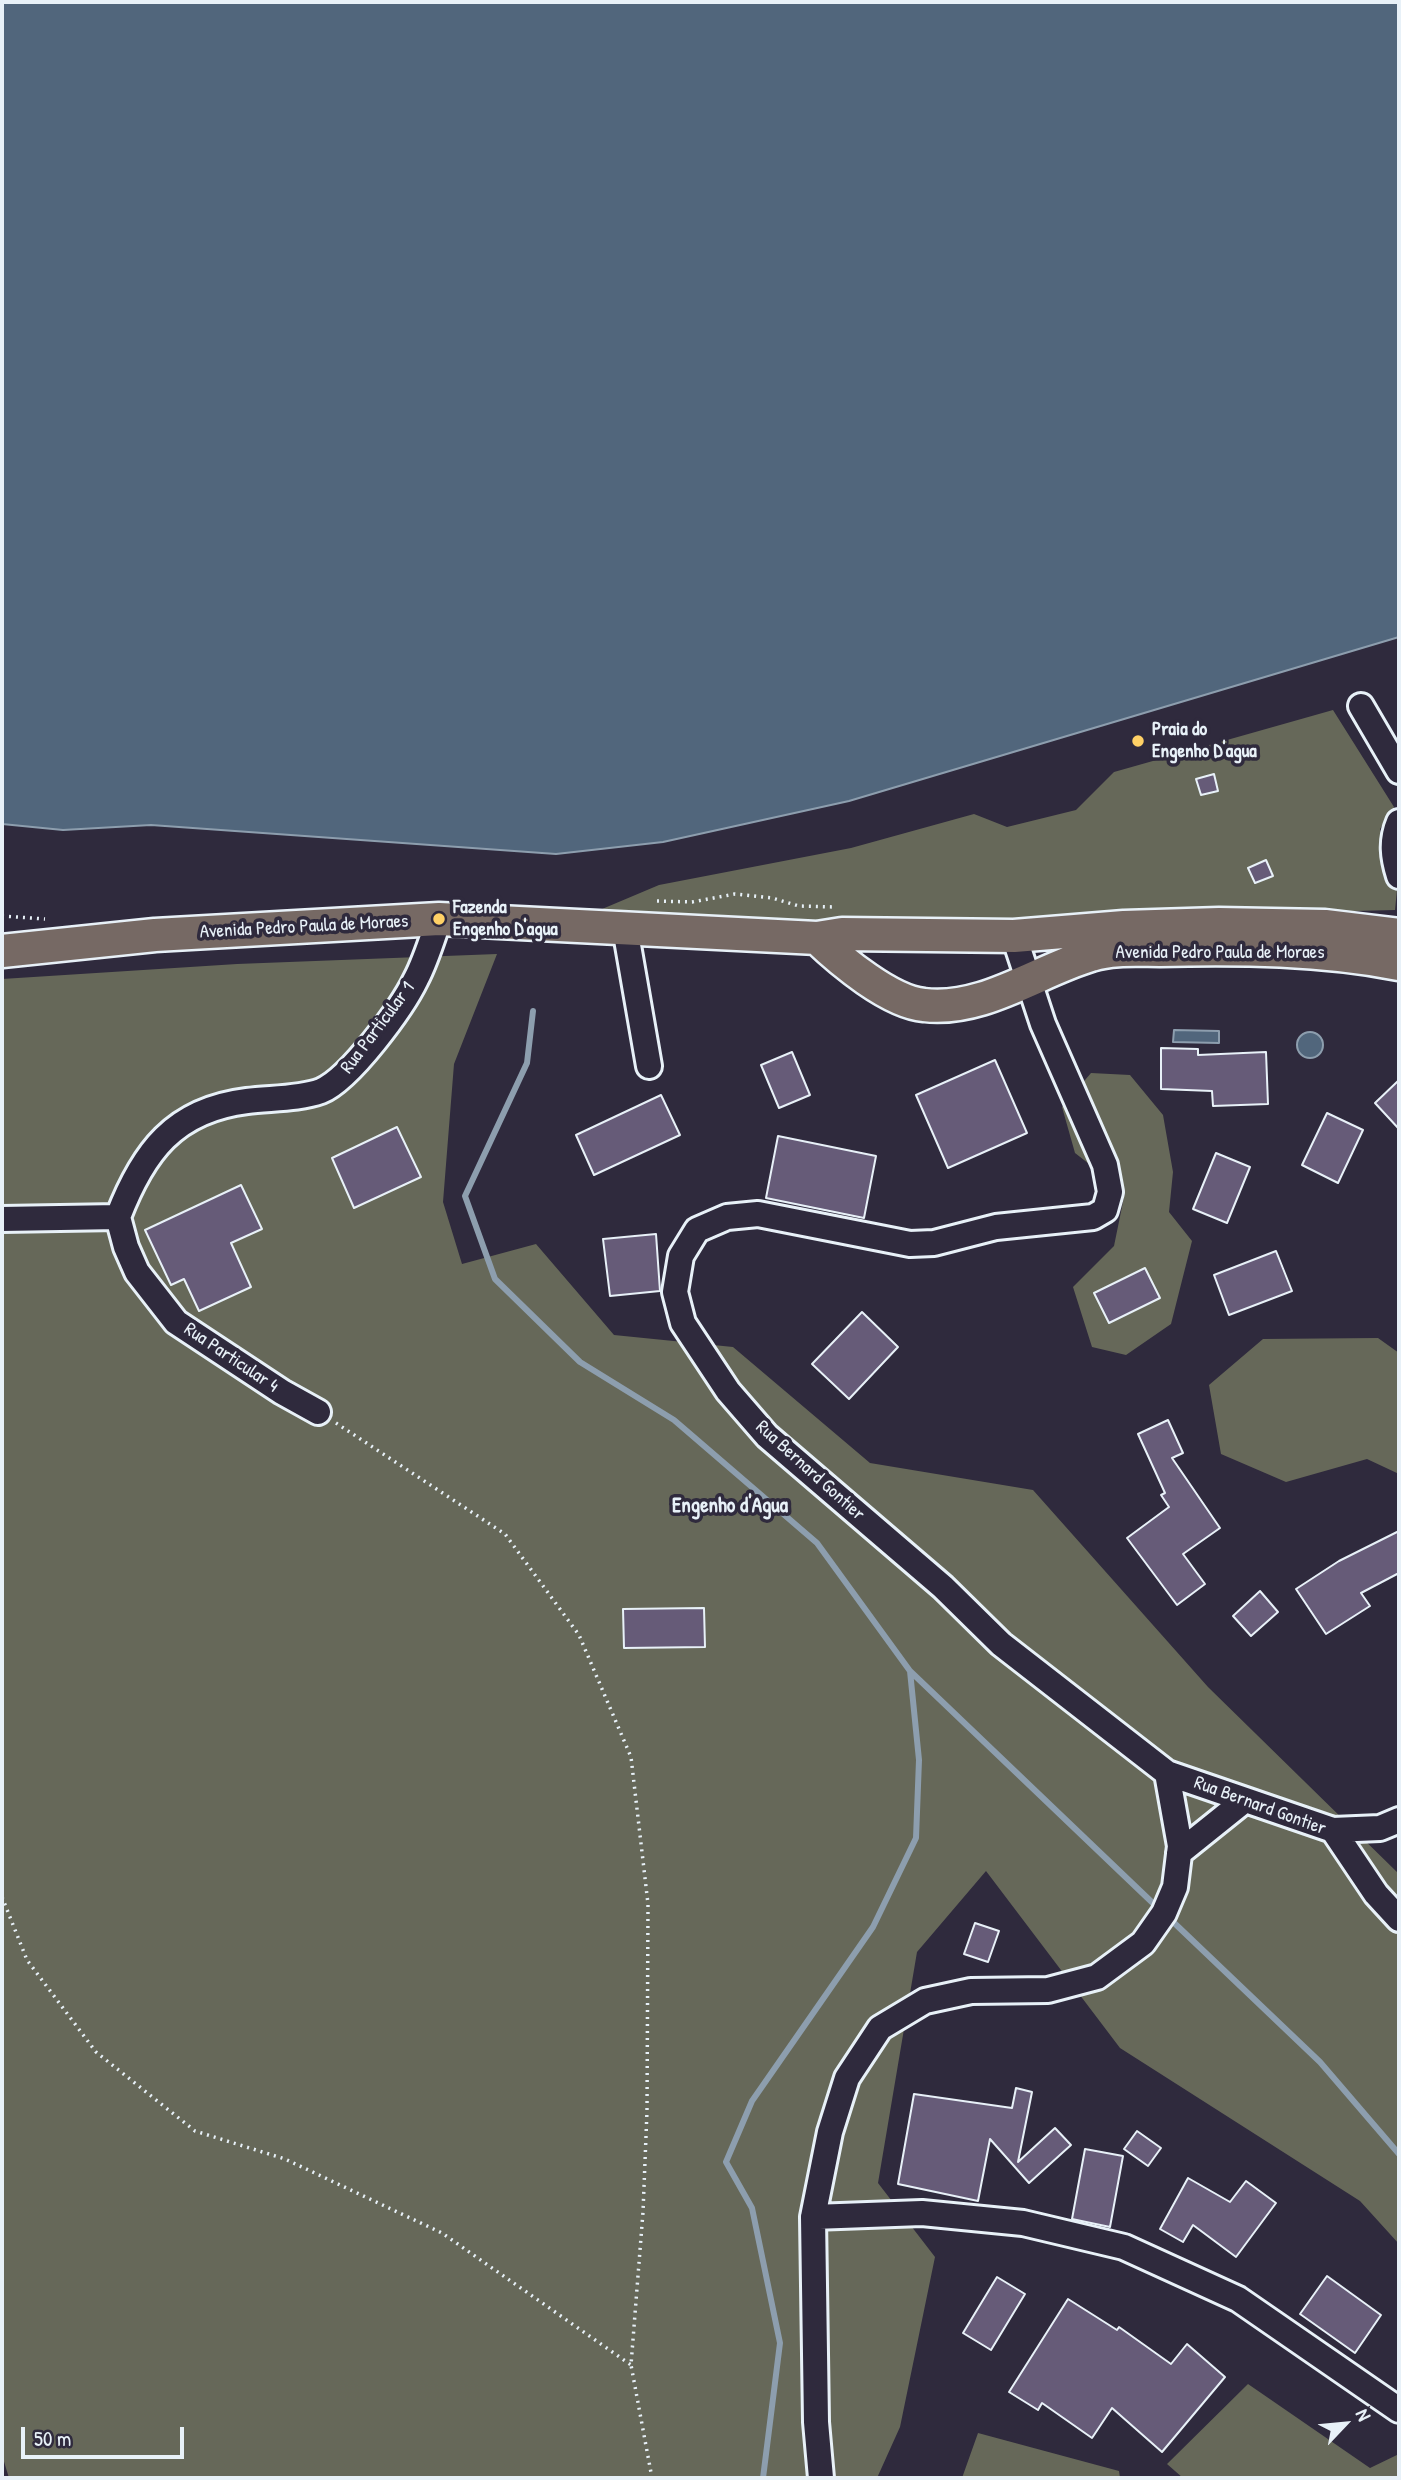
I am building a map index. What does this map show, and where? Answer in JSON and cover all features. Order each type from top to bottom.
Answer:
[{"type":"main road","name":"Avenida Pedro Paula de Moraes","points":[[2,951],[155,935],[439,919],[817,938],[842,934],[891,937],[1014,936],[1124,927],[1220,924],[1325,926],[1399,935]]},
{"type":"main road","points":[[879,985],[891,937]]},
{"type":"main road","name":"Avenida Pedro Paula de Moraes","points":[[817,938],[836,957],[879,985],[923,1006],[947,1005],[988,997],[1094,954],[1135,950],[1340,953],[1399,964]]},
{"type":"street","points":[[1361,706],[1399,771]]},
{"type":"street","points":[[1399,822],[1393,839],[1393,855],[1399,876]]},
{"type":"street","name":"Rua Particular 1","points":[[118,1217],[132,1180],[153,1148],[180,1124],[212,1106],[321,1091],[346,1075],[417,978],[439,919]]},
{"type":"street","points":[[625,928],[649,1066]]},
{"type":"street","name":"Rua Bernard Gontier","points":[[1014,936],[1026,980],[1067,1084],[1105,1165],[1110,1192],[1105,1210],[1093,1217],[996,1227],[934,1243],[910,1244],[758,1214],[727,1217],[697,1230],[681,1256],[675,1292],[683,1323],[728,1391],[767,1436],[943,1587],[1001,1644],[1167,1773],[1333,1830],[1376,1894],[1399,1919]]},
{"type":"street","points":[[2,1219],[118,1217]]},
{"type":"street","name":"Rua Particular 4","points":[[118,1217],[126,1247],[137,1272],[176,1322],[282,1392],[318,1412]]},
{"type":"street","points":[[821,2478],[816,2423],[813,2217],[830,2132],[847,2078],[880,2028],[925,2001],[971,1991],[1048,1990],[1097,1978],[1143,1944],[1164,1913],[1175,1887],[1180,1853],[1167,1773]]},
{"type":"street","points":[[1180,1853],[1245,1800]]},
{"type":"street","points":[[1333,1830],[1380,1828],[1399,1819]]},
{"type":"street","points":[[813,2217],[922,2213],[1023,2223],[1124,2247],[1238,2299],[1399,2410]]},
{"type":"path","points":[[318,1412],[505,1534],[579,1635],[631,1757],[648,1905],[647,2124],[631,2365],[652,2478]]},
{"type":"path","points":[[2,1897],[26,1960],[96,2053],[195,2131],[285,2159],[442,2233],[631,2365]]},
{"type":"green space","points":[[1333,710],[1394,807],[1380,829],[1385,873],[1397,890],[1395,910],[992,920],[595,922],[595,912],[659,885],[851,848],[974,814],[1007,827],[1076,810],[1114,772]]},
{"type":"green space","points":[[497,954],[454,1064],[443,1202],[462,1264],[536,1244],[614,1335],[733,1347],[870,1463],[1033,1490],[1208,1687],[1399,1874],[1399,2244],[1360,2201],[1120,2048],[986,1871],[917,1952],[878,2183],[935,2257],[900,2427],[877,2478],[9,2478],[2,2455],[2,979],[237,964]]},
{"type":"green space","points":[[1091,1073],[1130,1075],[1163,1115],[1173,1172],[1169,1212],[1192,1241],[1171,1324],[1126,1355],[1092,1347],[1073,1287],[1114,1246],[1125,1192],[1075,1153],[1062,1107]]},
{"type":"green space","points":[[1378,1338],[1399,1353],[1399,1474],[1367,1459],[1286,1482],[1221,1454],[1209,1385],[1263,1339]]},
{"type":"green space","points":[[1248,2384],[1370,2468],[1399,2454],[1399,2478],[1183,2478],[1167,2464]]},
{"type":"green space","points":[[978,2433],[1119,2471],[1120,2478],[962,2478]]},
{"type":"water","points":[[2,2],[1399,2],[1399,637],[849,801],[663,842],[556,854],[151,825],[63,830],[2,824]]},
{"type":"water","points":[[1174,1030],[1219,1031],[1219,1043],[1173,1042]]},
{"type":"water","points":[[1310,1032],[1319,1036],[1323,1045],[1319,1054],[1310,1058],[1301,1054],[1297,1045],[1301,1036]]},
{"type":"building","points":[[1214,774],[1218,791],[1201,795],[1196,779]]},
{"type":"building","points":[[1266,860],[1273,876],[1255,883],[1248,868]]},
{"type":"building","points":[[1161,1048],[1198,1049],[1198,1055],[1266,1052],[1268,1104],[1213,1106],[1212,1091],[1161,1089]]},
{"type":"building","points":[[792,1052],[810,1095],[779,1108],[761,1065]]},
{"type":"building","points":[[995,1060],[1027,1133],[948,1168],[916,1095]]},
{"type":"building","points":[[1399,1080],[1399,1129],[1375,1103]]},
{"type":"building","points":[[661,1095],[680,1135],[594,1175],[576,1135]]},
{"type":"building","points":[[1327,1113],[1363,1130],[1338,1183],[1302,1165]]},
{"type":"building","points":[[397,1127],[421,1177],[354,1208],[332,1158]]},
{"type":"building","points":[[778,1136],[876,1156],[864,1218],[766,1198]]},
{"type":"building","points":[[1216,1153],[1250,1167],[1227,1223],[1193,1209]]},
{"type":"building","points":[[241,1185],[262,1229],[231,1243],[251,1287],[199,1311],[184,1279],[171,1285],[145,1230]]},
{"type":"building","points":[[656,1234],[660,1291],[610,1296],[603,1239]]},
{"type":"building","points":[[1276,1251],[1292,1291],[1229,1315],[1214,1275]]},
{"type":"building","points":[[1145,1268],[1160,1298],[1109,1323],[1094,1293]]},
{"type":"building","points":[[862,1312],[898,1347],[849,1399],[812,1364]]},
{"type":"building","points":[[1168,1420],[1183,1453],[1172,1458],[1220,1528],[1183,1554],[1205,1584],[1177,1605],[1127,1538],[1169,1507],[1161,1495],[1165,1493],[1138,1434]]},
{"type":"building","points":[[1399,1531],[1399,1573],[1361,1593],[1370,1606],[1326,1634],[1296,1589],[1339,1561]]},
{"type":"building","points":[[1260,1591],[1278,1612],[1251,1636],[1233,1616]]},
{"type":"building","points":[[704,1608],[705,1647],[624,1648],[623,1609]]},
{"type":"building","points":[[975,1923],[999,1931],[988,1962],[964,1954]]},
{"type":"building","points":[[1016,2088],[1032,2092],[1018,2162],[1055,2128],[1071,2145],[1029,2183],[990,2139],[978,2201],[898,2184],[914,2094],[1012,2108]]},
{"type":"building","points":[[1137,2131],[1161,2148],[1148,2166],[1124,2149]]},
{"type":"building","points":[[1085,2149],[1123,2156],[1110,2227],[1072,2219]]},
{"type":"building","points":[[1188,2178],[1230,2202],[1246,2181],[1276,2203],[1236,2257],[1193,2225],[1183,2242],[1160,2229]]},
{"type":"building","points":[[1327,2276],[1381,2315],[1355,2353],[1300,2314]]},
{"type":"building","points":[[997,2277],[1025,2294],[991,2350],[963,2333]]},
{"type":"building","points":[[1068,2299],[1117,2330],[1119,2327],[1171,2364],[1187,2344],[1225,2377],[1162,2452],[1112,2408],[1092,2438],[1042,2403],[1038,2410],[1009,2392]]},
{"type":"waterway","points":[[533,1011],[527,1063],[465,1196],[495,1279],[580,1362],[674,1420],[817,1543],[910,1671],[919,1760],[916,1838],[873,1927],[752,2101],[726,2162],[752,2208],[780,2343],[763,2478]]},
{"type":"waterway","points":[[910,1671],[1158,1908]]},
{"type":"waterway","points":[[1169,1918],[1320,2062],[1399,2154]]},
{"type":"place","name":"Praia do Engenho D'agua","points":[[1138,741]]},
{"type":"place","name":"Fazenda Engenho D'agua","points":[[439,919]]},
{"type":"district","name":"Engenho d'Agua","points":[[730,1506]]}]
